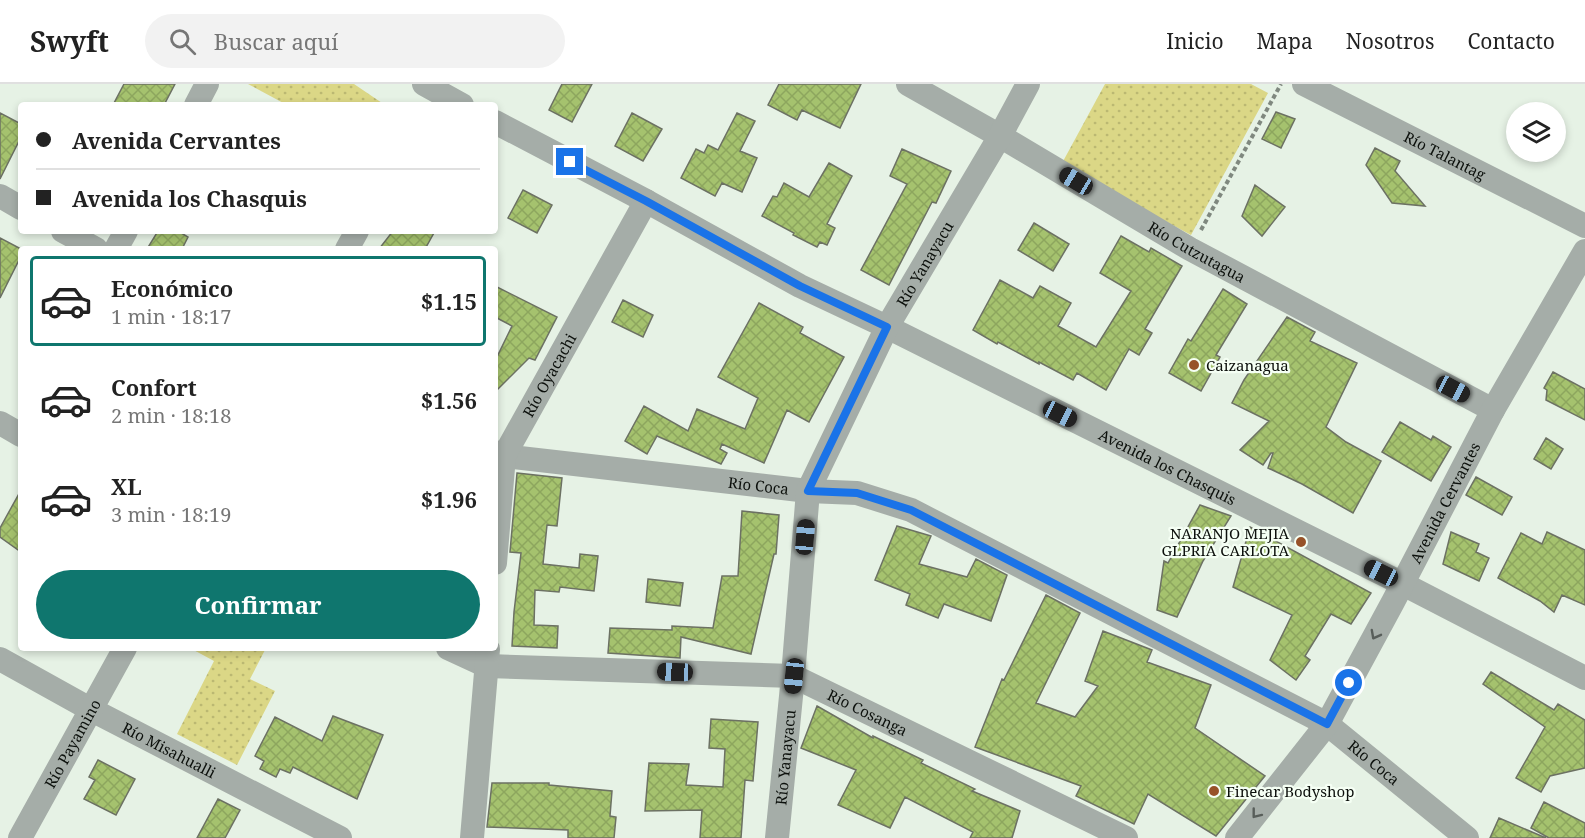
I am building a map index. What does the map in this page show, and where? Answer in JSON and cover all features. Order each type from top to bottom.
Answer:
[{"type":"street","points":[[198,102],[207,84]]},
{"type":"street","name":"Río Cutzutagua","points":[[908,84],[1191,249],[1493,410]]},
{"type":"street","name":"Río Yanayacu","points":[[777,838],[794,676],[808,491],[887,327],[1000,136],[1028,84]]},
{"type":"street","name":"Río Talantag","points":[[1304,84],[1585,226]]},
{"type":"street","points":[[429,91],[455,102]]},
{"type":"street","name":"Avenida los Chasquis","points":[[498,124],[646,201],[800,286],[1403,584],[1585,678]]},
{"type":"street","points":[[0,196],[18,206]]},
{"type":"street","name":"Río Oyacachi","points":[[498,481],[499,454],[646,201]]},
{"type":"street","points":[[68,234],[90,246]]},
{"type":"street","name":"Avenida Cervantes","points":[[1237,838],[1327,724],[1493,410],[1585,250]]},
{"type":"street","points":[[0,423],[18,433]]},
{"type":"street","name":"Río Coca","points":[[499,454],[808,491],[857,493],[911,510],[1327,724],[1467,838]]},
{"type":"street","name":"Río Payamino","points":[[20,838],[123,651]]},
{"type":"street","name":"Río Cosanga","points":[[461,651],[488,657],[794,676],[1126,838]]},
{"type":"street","points":[[472,838],[488,657]]},
{"type":"street","name":"Río Misahualli","points":[[0,659],[90,709],[340,838]]},
{"type":"path","points":[[1191,249],[1281,84]]},
{"type":"shaded area","points":[[248,84],[354,84],[381,102],[281,102]]},
{"type":"shaded area","points":[[1105,84],[1251,84],[1268,93],[1191,235],[1061,165]]},
{"type":"shaded area","points":[[196,651],[264,651],[250,679],[275,691],[237,765],[177,734],[214,661]]},
{"type":"building","points":[[124,84],[175,84],[166,102],[115,102]]},
{"type":"building","points":[[562,84],[592,84],[572,122],[549,110]]},
{"type":"building","points":[[779,84],[861,84],[840,128],[802,110],[797,120],[768,105]]},
{"type":"building","points":[[1276,112],[1295,119],[1281,148],[1262,139]]},
{"type":"building","points":[[0,113],[18,122],[18,143],[0,179]]},
{"type":"building","points":[[632,113],[662,129],[643,161],[615,146]]},
{"type":"building","points":[[737,113],[755,121],[740,151],[757,158],[742,192],[722,183],[715,196],[681,178],[696,149],[704,153],[708,145],[718,150]]},
{"type":"building","points":[[1375,148],[1400,161],[1395,171],[1425,206],[1392,203],[1366,165]]},
{"type":"building","points":[[902,149],[951,171],[936,203],[932,202],[889,285],[861,270],[907,184],[890,176]]},
{"type":"building","points":[[829,163],[852,176],[827,224],[835,228],[827,245],[820,242],[817,247],[762,216],[773,196],[777,197],[784,183],[809,197]]},
{"type":"building","points":[[1255,185],[1285,207],[1262,236],[1242,216]]},
{"type":"building","points":[[523,190],[552,205],[537,233],[508,218]]},
{"type":"building","points":[[1034,223],[1069,244],[1053,271],[1018,250]]},
{"type":"building","points":[[156,234],[183,234],[188,237],[184,246],[149,246]]},
{"type":"building","points":[[391,234],[433,234],[427,246],[381,246]]},
{"type":"building","points":[[1121,236],[1149,252],[1151,248],[1182,266],[1145,329],[1152,333],[1139,355],[1129,349],[1106,390],[1077,373],[1073,380],[973,330],[1000,280],[1033,298],[1040,286],[1071,303],[1058,326],[1096,347],[1131,291],[1100,273]]},
{"type":"building","points":[[0,238],[18,247],[18,262],[0,298]]},
{"type":"building","points":[[498,288],[557,317],[535,360],[529,358],[498,389],[498,355],[512,326],[498,319]]},
{"type":"building","points":[[1223,289],[1247,304],[1216,355],[1220,357],[1201,391],[1169,373],[1188,339],[1191,341]]},
{"type":"building","points":[[623,300],[653,315],[643,337],[612,322]]},
{"type":"building","points":[[759,303],[803,327],[800,333],[844,357],[809,422],[787,410],[764,463],[722,444],[720,449],[727,453],[721,464],[657,436],[647,454],[625,441],[644,406],[688,431],[697,409],[745,429],[758,398],[718,377]]},
{"type":"building","points":[[1287,317],[1315,332],[1310,341],[1357,363],[1326,427],[1346,442],[1381,461],[1353,513],[1268,468],[1273,453],[1263,465],[1240,450],[1269,421],[1232,403],[1244,380]]},
{"type":"building","points":[[1553,372],[1585,389],[1585,420],[1546,400],[1547,390],[1544,388]]},
{"type":"building","points":[[1400,422],[1431,440],[1433,436],[1451,447],[1431,481],[1382,452]]},
{"type":"building","points":[[1546,438],[1563,449],[1551,469],[1534,459]]},
{"type":"building","points":[[517,473],[562,478],[557,526],[547,525],[543,564],[579,568],[580,554],[598,556],[594,591],[560,587],[559,592],[535,590],[534,625],[558,626],[557,648],[512,646],[521,553],[510,552]]},
{"type":"building","points":[[1476,477],[1512,497],[1502,515],[1466,495]]},
{"type":"building","points":[[18,495],[18,550],[0,537],[0,528]]},
{"type":"building","points":[[1200,505],[1231,516],[1203,561],[1177,617],[1157,610],[1164,561],[1168,563]]},
{"type":"building","points":[[742,511],[779,515],[776,554],[774,554],[751,654],[681,637],[680,658],[608,653],[610,628],[672,630],[672,626],[713,628],[722,576],[738,576]]},
{"type":"building","points":[[897,526],[931,536],[919,564],[967,577],[976,559],[1007,575],[991,621],[944,604],[938,618],[906,605],[910,594],[875,580]]},
{"type":"building","points":[[1250,527],[1371,593],[1351,624],[1331,614],[1305,656],[1310,660],[1296,680],[1270,660],[1292,615],[1233,587]]},
{"type":"building","points":[[1451,532],[1479,544],[1476,552],[1489,558],[1479,581],[1443,564]]},
{"type":"building","points":[[1547,532],[1585,550],[1585,605],[1562,595],[1554,612],[1540,601],[1498,578],[1521,533],[1542,544]]},
{"type":"building","points":[[648,579],[683,583],[680,606],[646,602]]},
{"type":"building","points":[[1046,595],[1080,613],[1036,703],[1075,717],[1098,686],[1085,681],[1103,631],[1152,650],[1147,662],[1211,685],[1195,728],[1265,776],[1216,836],[1148,794],[1134,824],[1076,796],[1081,786],[975,747],[1002,679],[1004,680]]},
{"type":"building","points":[[1491,672],[1554,710],[1558,704],[1585,720],[1585,768],[1550,776],[1541,792],[1516,778],[1545,727],[1483,684]]},
{"type":"building","points":[[817,706],[873,738],[873,736],[923,760],[921,763],[975,789],[972,791],[1020,811],[1012,838],[970,838],[973,832],[905,797],[890,828],[838,805],[856,770],[801,748]]},
{"type":"building","points":[[333,716],[383,735],[357,799],[293,767],[290,773],[280,769],[276,777],[260,769],[264,761],[255,756],[275,717],[322,741]]},
{"type":"building","points":[[711,719],[758,722],[753,781],[745,780],[741,838],[700,838],[702,810],[645,811],[649,763],[689,764],[686,785],[723,787],[725,749],[709,748]]},
{"type":"building","points":[[98,760],[135,779],[116,815],[84,799],[95,780],[89,777]]},
{"type":"building","points":[[492,783],[549,783],[549,785],[612,791],[610,816],[616,817],[614,838],[568,838],[568,830],[487,827]]},
{"type":"building","points":[[218,799],[240,810],[225,838],[197,838]]},
{"type":"building","points":[[1544,802],[1585,823],[1585,838],[1549,838],[1531,828]]},
{"type":"building","points":[[1499,818],[1546,838],[1490,838]]},
{"type":"place","name":"Caizanagua","points":[[1194,365]]},
{"type":"place","name":"NARANJO MEJIA GLPRIA CARLOTA","points":[[1301,542]]},
{"type":"place","name":"Finecar Bodyshop","points":[[1214,791]]},
{"type":"route","points":[[570,162],[800,286],[887,327],[808,491],[857,493],[911,510],[1327,724],[1349,683]]}]
